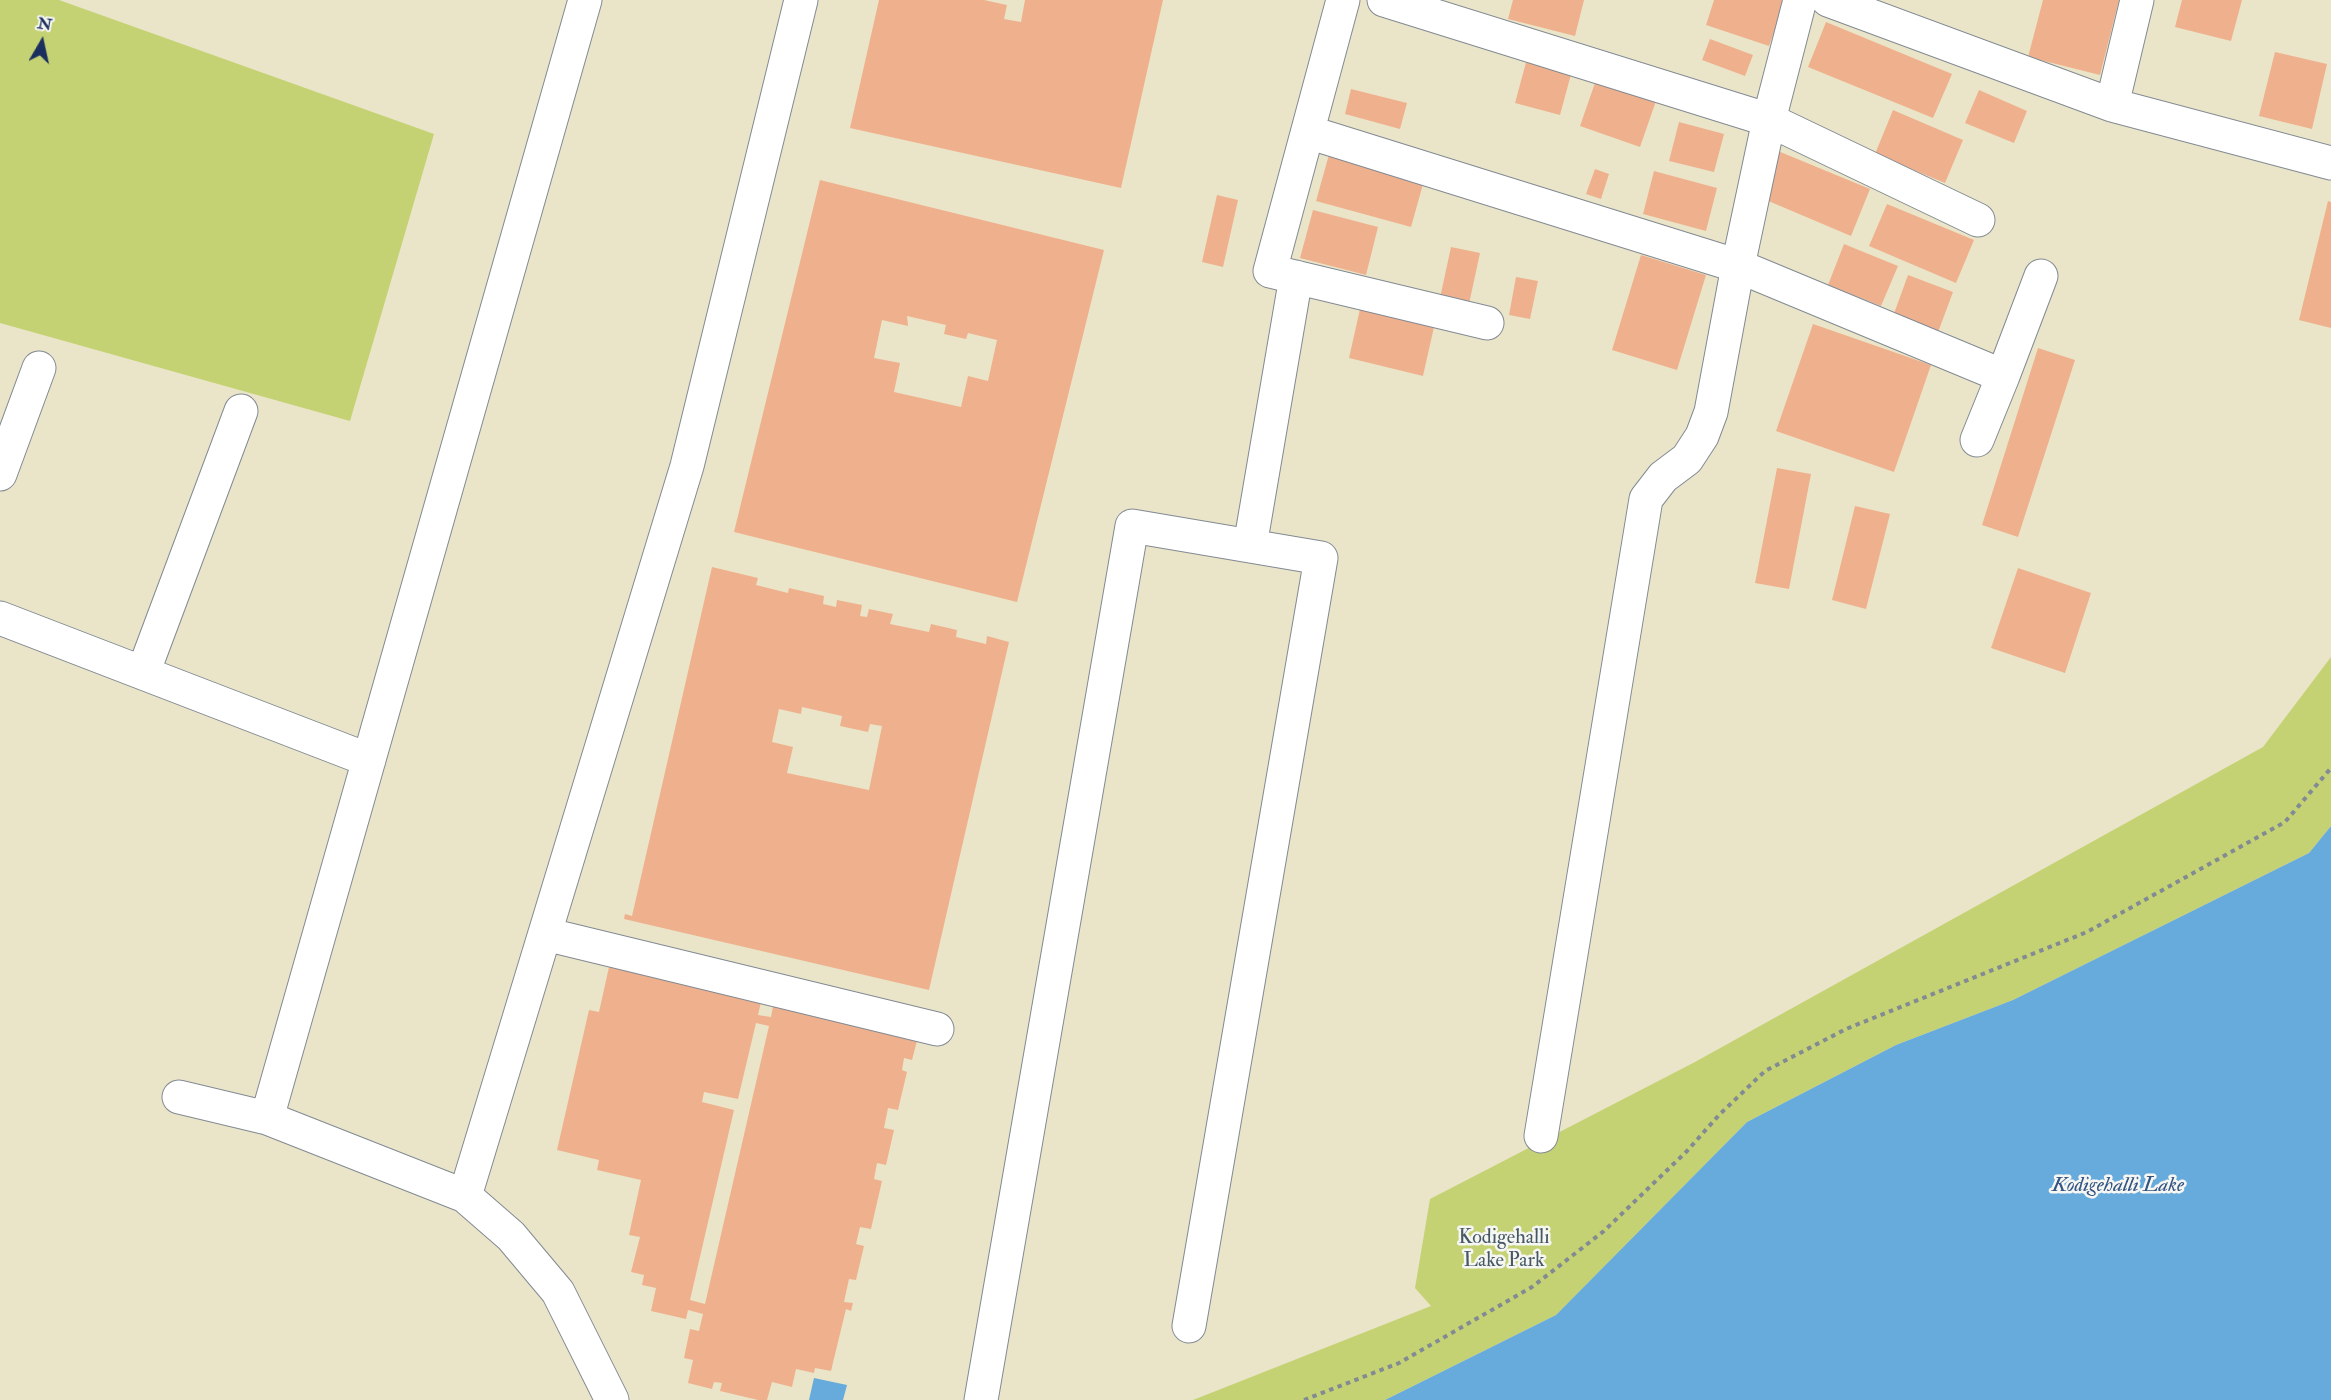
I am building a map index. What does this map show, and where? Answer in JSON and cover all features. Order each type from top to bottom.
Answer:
[{"type":"street","points":[[267,1118],[585,0]]},
{"type":"street","points":[[465,1196],[687,466],[801,0]]},
{"type":"street","points":[[1343,0],[1270,271],[1487,323]]},
{"type":"street","points":[[1384,0],[1769,120],[1978,220]]},
{"type":"street","points":[[1541,1136],[1646,499],[1663,477],[1687,459],[1702,436],[1712,412],[1738,266],[1769,120],[1800,0]]},
{"type":"street","points":[[1828,0],[2112,105],[2331,163]]},
{"type":"street","points":[[2112,105],[2137,0]]},
{"type":"street","points":[[1308,132],[1738,266],[2003,376]]},
{"type":"street","points":[[1977,440],[2041,276]]},
{"type":"street","points":[[1250,546],[1296,278]]},
{"type":"street","points":[[0,474],[39,368]]},
{"type":"street","points":[[143,673],[241,411]]},
{"type":"street","points":[[981,1400],[1132,526],[1321,558],[1189,1326]]},
{"type":"street","points":[[0,618],[369,760]]},
{"type":"street","points":[[545,934],[937,1029]]},
{"type":"street","points":[[179,1097],[267,1118],[465,1196],[511,1236],[558,1292],[612,1400]]},
{"type":"path","points":[[1304,1400],[1399,1363],[1532,1287],[1604,1232],[1765,1071],[1846,1029],[2087,932],[2285,822],[2331,768]]},
{"type":"green space","points":[[0,0],[59,0],[434,134],[350,421],[0,323]]},
{"type":"green space","name":"Kodigehalli Lake Park","points":[[2331,657],[2331,826],[2309,853],[2013,1000],[1896,1045],[1747,1122],[1556,1315],[1385,1400],[1193,1400],[1431,1306],[1415,1288],[1430,1199],[1695,1062],[2263,747]]},
{"type":"water","name":"Kodigehalli Lake","points":[[2331,826],[2331,1400],[1385,1400],[1556,1315],[1747,1122],[1896,1045],[2013,1000],[2309,853]]},
{"type":"water","points":[[814,1378],[847,1385],[843,1400],[809,1400]]},
{"type":"building","points":[[879,0],[984,0],[1007,5],[1004,19],[1021,22],[1025,0],[1163,0],[1121,188],[850,128]]},
{"type":"building","points":[[1513,0],[1584,0],[1575,36],[1508,19]]},
{"type":"building","points":[[1714,0],[1785,0],[1769,46],[1706,25]]},
{"type":"building","points":[[2043,0],[2119,0],[2100,75],[2028,57]]},
{"type":"building","points":[[2182,0],[2242,0],[2231,41],[2175,27]]},
{"type":"building","points":[[1826,22],[1952,74],[1933,118],[1808,67]]},
{"type":"building","points":[[1710,39],[1753,55],[1745,76],[1702,60]]},
{"type":"building","points":[[2275,52],[2327,64],[2312,129],[2259,116]]},
{"type":"building","points":[[1528,55],[1573,67],[1560,115],[1515,103]]},
{"type":"building","points":[[1596,80],[1656,101],[1640,147],[1580,126]]},
{"type":"building","points":[[1351,89],[1407,103],[1400,129],[1345,114]]},
{"type":"building","points":[[1979,90],[2027,111],[2014,143],[1965,123]]},
{"type":"building","points":[[1893,110],[1963,140],[1945,183],[1875,154]]},
{"type":"building","points":[[1679,122],[1724,134],[1714,172],[1669,161]]},
{"type":"building","points":[[1330,151],[1425,177],[1411,227],[1316,201]]},
{"type":"building","points":[[1778,151],[1870,189],[1851,236],[1759,197]]},
{"type":"building","points":[[1595,169],[1609,174],[1601,199],[1586,194]]},
{"type":"building","points":[[1654,171],[1717,188],[1706,231],[1643,214]]},
{"type":"building","points":[[820,180],[1104,250],[1017,602],[734,532]],"holes":[[[907,316],[946,325],[944,334],[966,339],[968,333],[997,340],[988,381],[968,376],[961,407],[894,392],[900,363],[874,358],[882,320],[908,326]]]},
{"type":"building","points":[[1217,195],[1238,200],[1223,267],[1202,262]]},
{"type":"building","points":[[2328,201],[2331,202],[2331,328],[2299,320]]},
{"type":"building","points":[[1887,204],[1974,240],[1956,283],[1869,246]]},
{"type":"building","points":[[1313,210],[1378,227],[1366,275],[1300,258]]},
{"type":"building","points":[[1844,244],[1898,266],[1881,306],[1828,285]]},
{"type":"building","points":[[1451,247],[1480,253],[1469,304],[1440,298]]},
{"type":"building","points":[[1641,255],[1706,275],[1677,370],[1612,350]]},
{"type":"building","points":[[1908,275],[1953,292],[1937,335],[1892,319]]},
{"type":"building","points":[[1516,277],[1538,281],[1530,319],[1509,315]]},
{"type":"building","points":[[1360,309],[1434,327],[1423,376],[1349,358]]},
{"type":"building","points":[[1813,324],[1931,365],[1894,472],[1776,431]]},
{"type":"building","points":[[2038,348],[2075,360],[2018,537],[1982,525]]},
{"type":"building","points":[[1777,468],[1811,474],[1789,589],[1755,583]]},
{"type":"building","points":[[1855,506],[1890,514],[1866,609],[1832,600]]},
{"type":"building","points":[[712,567],[758,578],[756,585],[788,593],[789,588],[824,596],[823,604],[836,607],[837,600],[862,605],[860,616],[867,617],[869,609],[893,614],[890,624],[929,632],[931,624],[957,630],[956,637],[986,644],[987,636],[1009,642],[929,990],[624,919],[625,914],[632,916]],"holes":[[[802,707],[842,716],[840,726],[868,732],[870,724],[882,726],[869,790],[787,773],[793,747],[772,742],[779,709],[801,714]]]},
{"type":"building","points":[[2018,568],[2091,593],[2065,673],[1991,648]]},
{"type":"building","points":[[609,967],[761,1002],[758,1015],[771,1017],[773,1006],[918,1037],[912,1060],[904,1058],[902,1070],[907,1072],[898,1110],[888,1108],[884,1128],[894,1130],[886,1165],[877,1163],[874,1179],[882,1181],[871,1229],[860,1227],[856,1244],[864,1246],[856,1280],[849,1279],[844,1302],[853,1303],[851,1311],[846,1309],[831,1371],[815,1368],[814,1373],[796,1369],[792,1387],[772,1382],[767,1400],[720,1391],[722,1383],[714,1382],[712,1389],[688,1383],[693,1360],[684,1358],[690,1329],[699,1331],[703,1314],[688,1310],[686,1319],[651,1311],[656,1288],[642,1285],[644,1275],[631,1272],[640,1237],[629,1235],[641,1180],[597,1170],[599,1160],[557,1150],[589,1010],[599,1012]],"holes":[[[756,1023],[769,1026],[705,1304],[690,1300],[734,1110],[702,1102],[704,1092],[738,1099]]]}]
